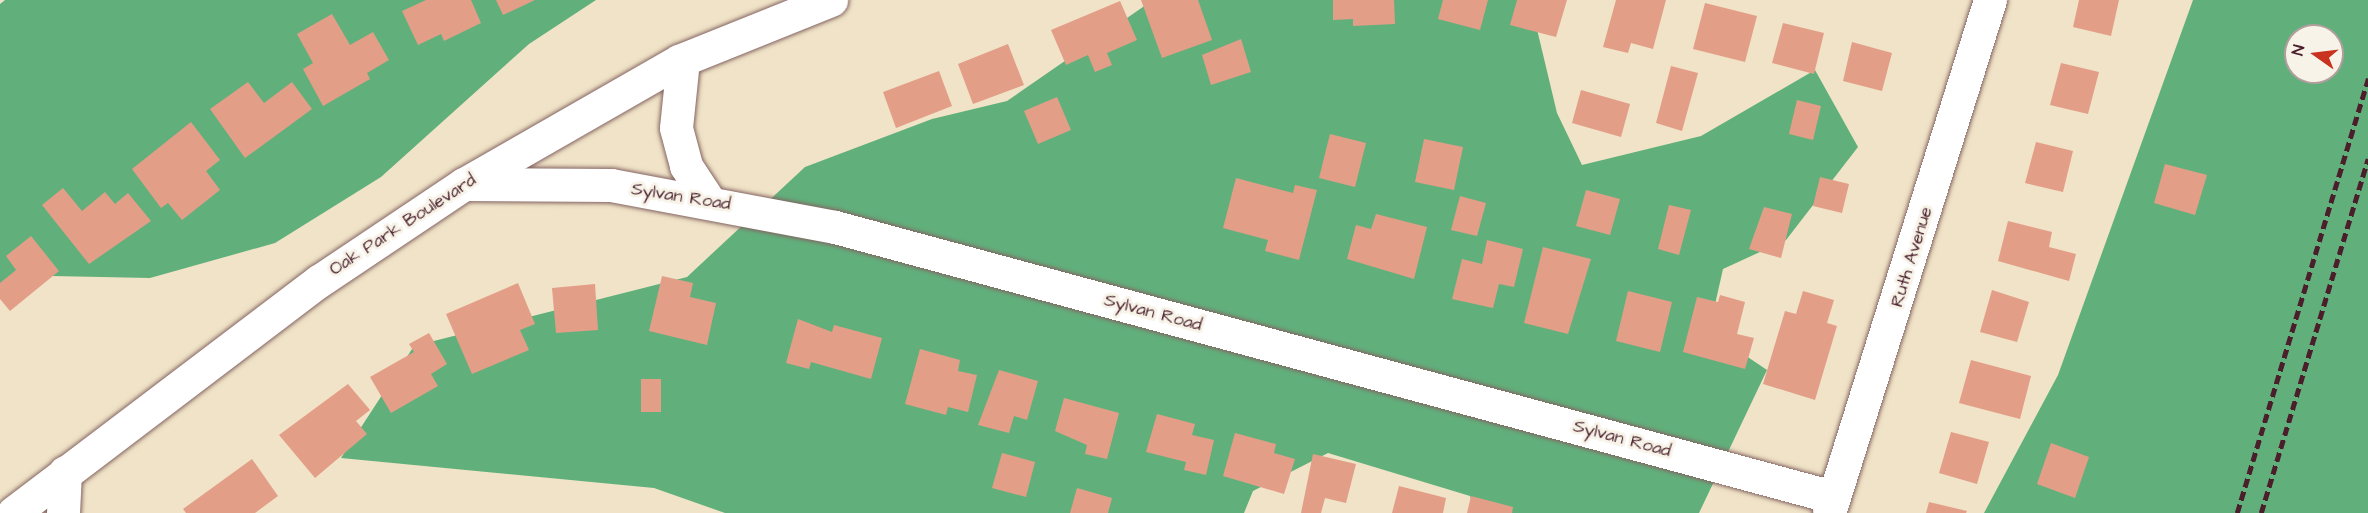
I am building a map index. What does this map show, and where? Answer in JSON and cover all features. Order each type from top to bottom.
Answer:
[{"type":"street","name":"Oak Park Boulevard","points":[[13,513],[319,281],[464,184],[683,60],[831,0]]},
{"type":"street","name":"Ruth Avenue","points":[[1831,505],[1990,0]]},
{"type":"street","points":[[683,60],[676,128],[686,166],[709,201]]},
{"type":"street","name":"Sylvan Road","points":[[464,184],[611,185],[709,201],[836,226],[1831,505]]},
{"type":"street","points":[[63,513],[65,472]]},
{"type":"green space","points":[[5,0],[596,0],[529,44],[381,177],[275,243],[150,278],[52,276],[0,290],[0,4]]},
{"type":"green space","points":[[1153,0],[1530,0],[1557,113],[1582,165],[1701,136],[1815,70],[1858,147],[1786,240],[1723,269],[1709,331],[1767,370],[1699,513],[1475,513],[1470,496],[1328,453],[1253,491],[1244,513],[725,513],[654,488],[341,458],[414,346],[687,277],[805,167],[932,119],[1007,101]]},
{"type":"green space","points":[[2193,0],[2368,0],[2368,513],[1984,513],[2058,375]]},
{"type":"building","points":[[426,0],[471,0],[481,23],[444,41],[441,34],[418,45],[402,11]]},
{"type":"building","points":[[496,0],[535,0],[503,15]]},
{"type":"building","points":[[1141,0],[1198,0],[1212,40],[1162,58]]},
{"type":"building","points":[[1333,0],[1394,0],[1395,24],[1353,26],[1353,19],[1333,20]]},
{"type":"building","points":[[1443,0],[1488,0],[1480,30],[1438,19]]},
{"type":"building","points":[[1517,0],[1567,0],[1556,37],[1510,25]]},
{"type":"building","points":[[1616,0],[1666,0],[1653,49],[1631,43],[1628,53],[1603,47]]},
{"type":"building","points":[[2079,0],[2119,0],[2111,36],[2073,27]]},
{"type":"building","points":[[1120,1],[1137,40],[1107,53],[1112,65],[1095,72],[1088,55],[1066,65],[1051,30]]},
{"type":"building","points":[[1705,3],[1757,16],[1745,62],[1693,49]]},
{"type":"building","points":[[332,14],[350,45],[373,32],[389,60],[367,73],[370,79],[323,106],[303,69],[313,63],[297,34]]},
{"type":"building","points":[[1783,23],[1824,33],[1814,74],[1772,63]]},
{"type":"building","points":[[1241,39],[1251,72],[1211,85],[1202,55]]},
{"type":"building","points":[[1852,42],[1892,53],[1882,91],[1843,81]]},
{"type":"building","points":[[1008,44],[1024,85],[973,104],[958,64]]},
{"type":"building","points":[[2061,63],[2099,72],[2088,114],[2050,105]]},
{"type":"building","points":[[1671,66],[1698,73],[1682,131],[1656,123]]},
{"type":"building","points":[[939,71],[952,106],[896,128],[883,92]]},
{"type":"building","points":[[248,82],[264,103],[292,82],[312,109],[245,158],[210,109]]},
{"type":"building","points":[[1581,90],[1630,104],[1621,137],[1572,123]]},
{"type":"building","points":[[1057,97],[1071,130],[1038,144],[1024,111]]},
{"type":"building","points":[[1797,100],[1821,106],[1813,140],[1789,134]]},
{"type":"building","points":[[191,122],[220,160],[206,171],[220,190],[182,220],[168,203],[161,208],[132,169]]},
{"type":"building","points":[[1330,134],[1366,143],[1355,187],[1319,178]]},
{"type":"building","points":[[1424,139],[1463,147],[1454,190],[1415,182]]},
{"type":"building","points":[[2036,142],[2073,151],[2063,192],[2025,183]]},
{"type":"building","points":[[2165,164],[2207,175],[2195,215],[2154,203]]},
{"type":"building","points":[[1820,177],[1849,184],[1842,213],[1813,206]]},
{"type":"building","points":[[1236,178],[1293,193],[1295,185],[1317,190],[1299,260],[1265,251],[1268,240],[1223,228]]},
{"type":"building","points":[[63,188],[82,211],[105,192],[115,204],[128,193],[151,221],[89,264],[42,205]]},
{"type":"building","points":[[1586,190],[1620,199],[1610,235],[1576,226]]},
{"type":"building","points":[[1460,196],[1486,203],[1477,236],[1451,230]]},
{"type":"building","points":[[1669,205],[1691,210],[1679,255],[1658,249]]},
{"type":"building","points":[[1764,207],[1792,214],[1781,258],[1749,249]]},
{"type":"building","points":[[1376,214],[1427,227],[1414,279],[1347,259],[1356,225],[1371,229]]},
{"type":"building","points":[[2008,221],[2052,232],[2049,247],[2076,254],[2069,281],[1998,261]]},
{"type":"building","points":[[31,236],[59,271],[10,311],[0,299],[0,283],[16,270],[6,256]]},
{"type":"building","points":[[1487,240],[1523,249],[1514,287],[1499,284],[1493,308],[1452,299],[1462,259],[1482,264]]},
{"type":"building","points":[[1543,247],[1591,259],[1568,334],[1524,323]]},
{"type":"building","points":[[662,276],[693,283],[690,297],[716,303],[707,345],[649,331]]},
{"type":"building","points":[[518,283],[535,324],[520,330],[529,350],[472,374],[446,314]]},
{"type":"building","points":[[595,284],[598,330],[556,333],[552,288]]},
{"type":"building","points":[[1992,290],[2029,302],[2017,342],[1980,332]]},
{"type":"building","points":[[1628,291],[1672,302],[1660,352],[1616,341]]},
{"type":"building","points":[[1803,291],[1834,300],[1827,323],[1837,326],[1815,400],[1763,384],[1785,311],[1796,314]]},
{"type":"building","points":[[1720,295],[1745,302],[1737,334],[1754,338],[1745,369],[1683,352],[1697,297],[1718,302]]},
{"type":"building","points":[[798,319],[832,332],[834,325],[882,338],[871,379],[811,362],[809,369],[786,363]]},
{"type":"building","points":[[429,333],[447,364],[431,374],[438,386],[391,413],[370,377],[414,352],[409,344]]},
{"type":"building","points":[[920,349],[960,360],[958,371],[977,375],[968,412],[948,407],[946,415],[905,404]]},
{"type":"building","points":[[1971,360],[2031,376],[2020,419],[1959,403]]},
{"type":"building","points":[[999,370],[1038,381],[1027,420],[1014,416],[1009,433],[978,425]]},
{"type":"building","points":[[641,379],[661,379],[661,412],[641,412]]},
{"type":"building","points":[[348,384],[370,410],[356,421],[367,434],[315,478],[279,435]]},
{"type":"building","points":[[1064,398],[1119,413],[1107,459],[1085,454],[1087,445],[1055,431]]},
{"type":"building","points":[[1157,414],[1195,424],[1192,435],[1214,440],[1206,475],[1184,470],[1186,462],[1146,452]]},
{"type":"building","points":[[1951,432],[1989,442],[1977,484],[1939,473]]},
{"type":"building","points":[[1235,433],[1276,444],[1274,453],[1295,459],[1284,494],[1223,476]]},
{"type":"building","points":[[2051,443],[2089,457],[2075,498],[2037,484]]},
{"type":"building","points":[[1002,453],[1035,462],[1026,497],[992,488]]},
{"type":"building","points":[[1313,454],[1356,464],[1346,503],[1325,498],[1321,513],[1301,513]]},
{"type":"building","points":[[252,459],[278,496],[255,513],[186,513],[183,509]]},
{"type":"building","points":[[1399,486],[1446,498],[1443,513],[1392,513]]},
{"type":"building","points":[[1077,488],[1112,498],[1108,513],[1070,513]]},
{"type":"building","points":[[1471,496],[1513,507],[1512,513],[1467,513]]},
{"type":"building","points":[[1929,502],[1967,511],[1966,513],[1926,513]]},
{"type":"railway","points":[[2237,513],[2368,78]]},
{"type":"railway","points":[[2261,513],[2368,159]]}]
